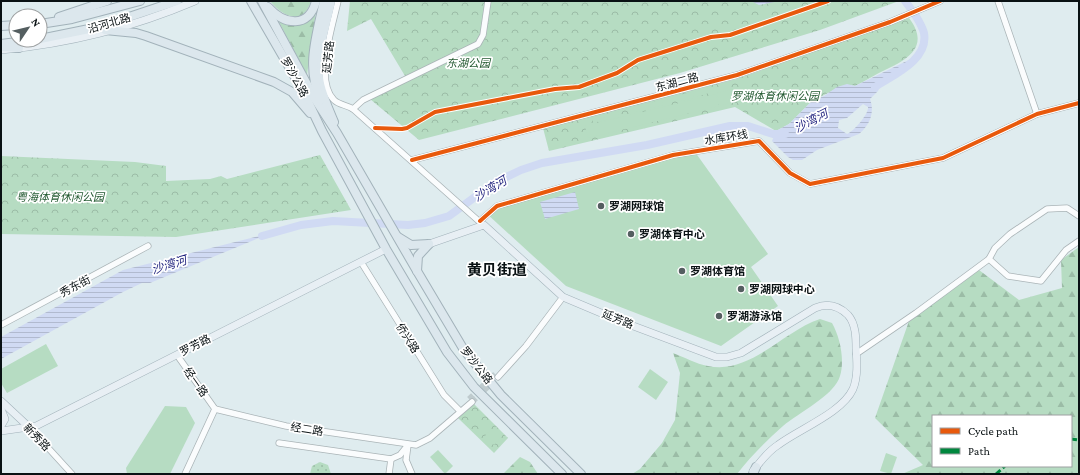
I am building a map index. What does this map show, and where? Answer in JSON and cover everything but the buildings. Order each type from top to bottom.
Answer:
[{"type":"highway","points":[[94,6],[102,1]]},
{"type":"highway","points":[[48,20],[107,1]]},
{"type":"highway","name":"沿河北路","points":[[48,22],[72,19],[140,1]]},
{"type":"highway","name":"沿河北路","points":[[48,37],[99,27],[177,1]]},
{"type":"highway","name":"罗沙公路","points":[[251,1],[303,91],[322,131],[336,154],[365,211],[436,335],[461,370],[495,409],[562,474]]},
{"type":"highway","points":[[256,1],[303,91]]},
{"type":"highway","points":[[263,1],[282,19],[295,22],[306,17],[313,9],[316,1]]},
{"type":"highway","name":"罗沙公路","points":[[263,1],[315,99],[337,133],[460,344],[501,395],[581,474]]},
{"type":"highway","points":[[324,1],[313,60],[314,79],[318,94],[337,133]]},
{"type":"highway","points":[[332,1],[322,45],[319,73],[323,93],[337,133]]},
{"type":"highway","points":[[105,30],[136,32],[274,82],[298,98],[322,131]]},
{"type":"highway","points":[[397,237],[411,245],[429,244]]},
{"type":"highway","points":[[417,271],[418,256],[429,244]]},
{"type":"main road","points":[[110,9],[130,1]]},
{"type":"main road","points":[[48,44],[62,42],[105,30],[194,1]]},
{"type":"main road","points":[[1,50],[19,48]]},
{"type":"main road","points":[[429,244],[482,223]]},
{"type":"main road","name":"延芳路","points":[[482,223],[563,297],[620,321],[716,357],[727,357],[741,353],[805,313],[823,305],[834,306],[843,310],[850,318],[856,336],[855,380],[852,389],[842,404],[778,444],[763,458],[754,472]]},
{"type":"main road","name":"罗芳路","points":[[1,431],[30,428],[361,262],[385,246]]},
{"type":"main road","name":"新秀路","points":[[1,401],[30,428]]},
{"type":"main road","points":[[1,408],[5,419],[1,426]]},
{"type":"street","name":"延芳路","points":[[338,1],[327,52],[325,76],[332,98],[336,102],[353,109],[482,223]]},
{"type":"street","points":[[353,109],[363,100],[478,44],[483,35],[488,1]]},
{"type":"street","name":"东湖二路","points":[[412,160],[737,75],[900,18],[925,6],[940,1]]},
{"type":"street","points":[[998,1],[1037,114]]},
{"type":"street","name":"水库环线","points":[[482,223],[496,206],[686,152],[758,141],[790,173],[810,184],[942,158],[1037,114],[1079,103]]},
{"type":"street","points":[[856,354],[916,313],[989,259],[995,248],[1010,234],[1047,209],[1067,208],[1079,216]]},
{"type":"street","points":[[989,259],[1008,276],[1041,281],[1066,250],[1079,241]]},
{"type":"street","name":"秀东街","points":[[1,326],[148,246]]},
{"type":"street","name":"侨兴路","points":[[361,262],[444,395],[460,411]]},
{"type":"street","points":[[496,376],[519,354],[563,297]]},
{"type":"street","name":"经一路","points":[[177,355],[215,409]]},
{"type":"street","name":"经二路","points":[[215,409],[286,426],[408,445],[423,443],[430,438],[471,400]]},
{"type":"street","points":[[186,474],[215,409]]},
{"type":"street","name":"新秀路","points":[[30,428],[72,474]]},
{"type":"street","points":[[279,443],[391,459],[400,455],[408,445]]},
{"type":"street","points":[[408,445],[406,460],[412,474]]},
{"type":"street","points":[[389,474],[391,459]]},
{"type":"green space","points":[[270,1],[311,1],[303,14],[292,16],[280,11]]},
{"type":"green space","name":"东湖公园","points":[[350,1],[899,1],[820,30],[680,73],[419,140],[370,99],[408,81],[371,19],[347,31]]},
{"type":"green space","points":[[316,11],[307,75],[279,22],[295,26],[300,25],[308,20]]},
{"type":"green space","name":"罗湖体育休闲公园","points":[[909,18],[916,29],[918,39],[916,47],[911,54],[896,65],[855,86],[851,85],[832,91],[812,101],[789,124],[776,131],[735,107],[549,151],[543,128],[736,79]]},
{"type":"green space","points":[[705,88],[707,94],[694,97],[693,92]]},
{"type":"green space","points":[[734,89],[737,101],[720,106],[717,93]]},
{"type":"green space","points":[[691,92],[693,98],[681,101],[679,95]]},
{"type":"green space","points":[[716,94],[719,106],[588,138],[585,126]]},
{"type":"green space","points":[[662,99],[663,105],[651,108],[650,103]]},
{"type":"green space","points":[[648,103],[649,109],[637,112],[636,106]]},
{"type":"green space","points":[[618,111],[619,117],[607,120],[606,114]]},
{"type":"green space","points":[[604,114],[605,120],[593,123],[592,117]]},
{"type":"green space","name":"罗湖体育中心","points":[[672,152],[695,152],[768,254],[751,267],[778,306],[721,346],[566,286],[486,213],[496,204]]},
{"type":"green space","name":"粤海体育休闲公园","points":[[320,155],[351,210],[176,237],[1,234],[1,156],[135,162],[166,166],[166,181],[210,179],[221,176],[227,179]]},
{"type":"green space","points":[[1079,247],[1079,474],[902,474],[923,465],[875,418],[909,321],[979,270],[1019,300],[1062,288],[1061,260]]},
{"type":"green space","points":[[820,319],[832,323],[841,349],[842,363],[840,376],[837,383],[824,397],[777,432],[753,455],[737,474],[632,474],[640,469],[662,443],[675,420],[680,373],[673,353],[708,366],[723,367],[738,364],[766,350],[806,325]]},
{"type":"green space","points":[[46,344],[58,366],[7,393],[1,383],[1,369]]},
{"type":"green space","points":[[650,369],[668,382],[656,400],[638,387]]},
{"type":"green space","points":[[473,403],[508,438],[494,453],[458,418]]},
{"type":"green space","points":[[165,406],[186,407],[195,423],[170,474],[127,474],[126,468]]},
{"type":"green space","points":[[491,429],[500,438],[494,445],[485,436]]},
{"type":"green space","points":[[438,450],[453,466],[445,474],[430,457]]},
{"type":"green space","points":[[886,453],[897,457],[891,474],[880,471]]},
{"type":"green space","points":[[520,457],[530,462],[538,474],[503,474]]},
{"type":"green space","points":[[320,462],[328,465],[331,474],[310,474],[312,466]]},
{"type":"water","points":[[751,1],[779,1],[759,5]]},
{"type":"water","points":[[917,56],[908,66],[882,82],[878,91],[870,99],[872,113],[869,122],[859,134],[817,150],[802,160],[793,160],[788,157],[772,141],[776,131],[789,124],[812,101],[824,96],[837,87],[847,84],[855,86]],"holes":[[[863,104],[868,107],[866,114],[850,133],[847,134],[838,128],[839,120],[847,118]]]},
{"type":"water","points":[[575,192],[579,209],[545,219],[540,202]]},
{"type":"water","points":[[271,233],[150,283],[142,283],[1,359],[1,337],[123,270]]},
{"type":"waterway","name":"沙湾河","points":[[875,87],[908,66],[921,51],[924,43],[924,33],[921,25],[905,1]]},
{"type":"waterway","name":"沙湾河","points":[[262,236],[301,225],[333,221],[408,225],[425,223],[449,216],[494,183],[521,170],[542,163],[647,145],[730,126],[748,126],[773,134],[785,134]]},
{"type":"tunnel","points":[[469,399],[495,374]]},
{"type":"tunnel","points":[[472,402],[498,377]]},
{"type":"marked path","points":[[1072,439],[1079,440]]},
{"type":"marked path","points":[[996,474],[1004,467]]},
{"type":"cycle path","points":[[375,128],[407,128],[435,112],[555,89],[579,87],[617,73],[638,60],[711,37],[730,35],[828,1]]},
{"type":"cycle path","points":[[412,160],[737,75],[890,22],[940,1]]},
{"type":"cycle path","points":[[480,221],[497,206],[673,155],[759,141],[790,173],[810,184],[943,158],[1037,114],[1079,103]]},
{"type":"place","name":"罗湖网球馆","points":[[601,206]]},
{"type":"place","name":"罗湖体育中心","points":[[631,234]]},
{"type":"place","name":"罗湖体育馆","points":[[682,271]]},
{"type":"place","name":"罗湖网球中心","points":[[741,289]]},
{"type":"place","name":"罗湖游泳馆","points":[[719,316]]},
{"type":"district","name":"黄贝街道","points":[[497,270]]}]
